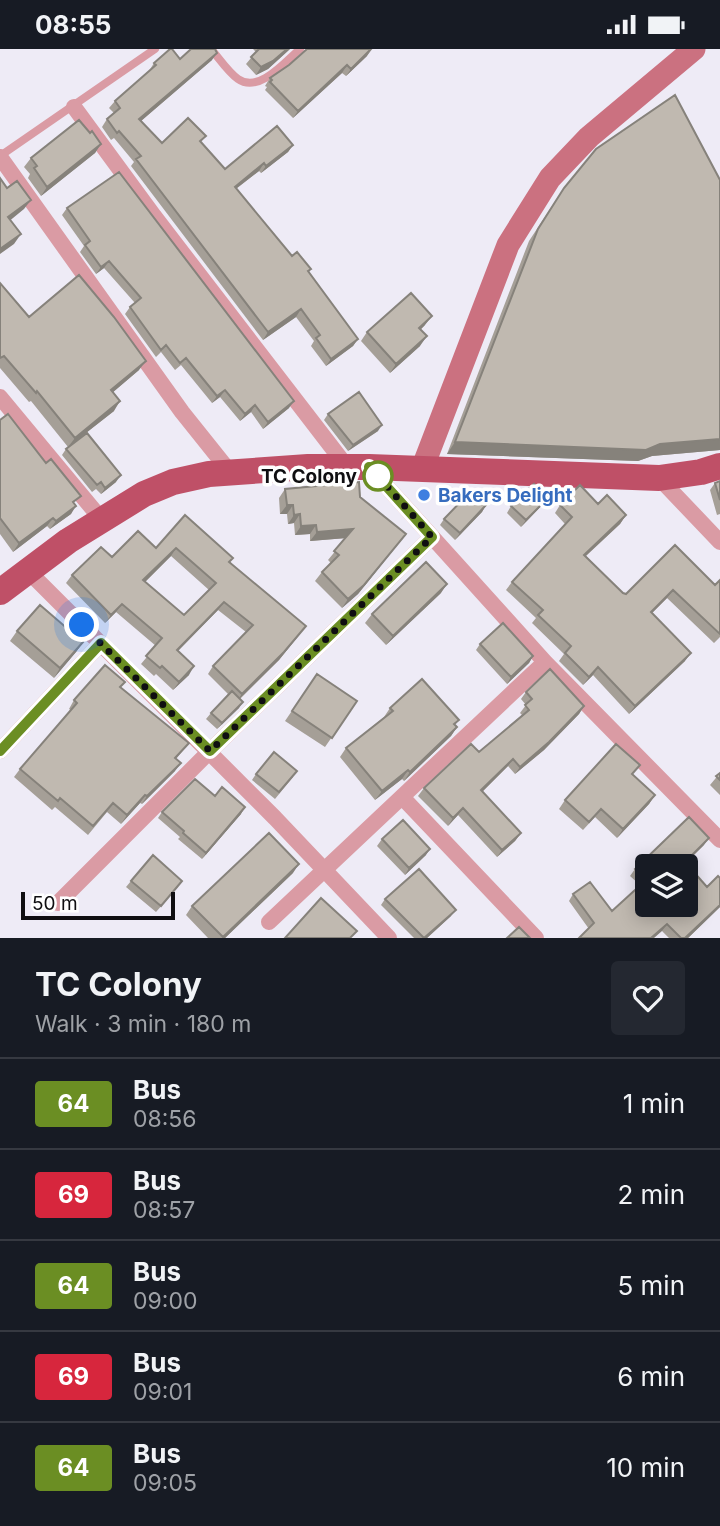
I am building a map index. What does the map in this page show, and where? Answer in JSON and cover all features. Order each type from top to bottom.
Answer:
[{"type":"main road","points":[[0,592],[68,541],[144,494],[173,482],[209,474],[308,467],[358,467],[659,478],[701,472],[720,466]]},
{"type":"street","points":[[422,469],[508,245],[550,178],[589,138],[694,49]]},
{"type":"street","points":[[74,107],[154,216],[358,467],[432,537],[545,662],[720,840]]},
{"type":"street","points":[[0,157],[6,180],[230,472]]},
{"type":"street","points":[[0,397],[102,520]]},
{"type":"street","points":[[659,478],[720,542]]},
{"type":"street","points":[[58,903],[210,751],[432,537]]},
{"type":"street","points":[[28,571],[210,751],[325,870],[385,937]]},
{"type":"street","points":[[0,751],[101,643]]},
{"type":"street","points":[[269,922],[545,662]]},
{"type":"street","points":[[403,798],[536,938]]},
{"type":"lane","points":[[0,157],[155,49]]},
{"type":"lane","points":[[211,49],[238,79],[254,83],[269,76],[300,49]]},
{"type":"building","points":[[170,49],[180,59],[191,49],[215,49],[217,53],[139,119],[162,143],[188,118],[206,136],[200,141],[225,169],[277,126],[293,145],[266,166],[264,163],[235,187],[292,256],[297,252],[311,269],[308,271],[358,339],[331,359],[316,338],[320,335],[301,309],[268,332],[136,159],[141,156],[119,131],[117,133],[107,119],[120,108],[115,101]]},
{"type":"building","points":[[259,49],[287,49],[261,67],[251,57]]},
{"type":"building","points":[[307,49],[371,49],[351,69],[347,65],[298,111],[270,82],[270,78]]},
{"type":"building","points":[[675,95],[720,180],[720,439],[660,444],[646,450],[455,442],[538,229],[564,188],[596,149]]},
{"type":"building","points":[[79,120],[90,133],[92,131],[101,144],[47,187],[34,168],[37,166],[31,158]]},
{"type":"building","points":[[119,172],[294,401],[268,422],[255,405],[245,414],[225,390],[217,396],[186,358],[180,363],[166,345],[161,350],[130,307],[141,298],[109,261],[101,267],[85,245],[90,241],[67,208]]},
{"type":"building","points":[[0,178],[7,188],[17,181],[31,200],[8,217],[21,234],[0,249]]},
{"type":"building","points":[[79,275],[146,361],[111,390],[120,401],[75,438],[37,391],[36,393],[4,356],[0,358],[0,283],[29,317]]},
{"type":"building","points":[[411,293],[432,316],[419,328],[427,336],[396,364],[367,332]]},
{"type":"building","points":[[359,392],[382,425],[353,445],[328,414]]},
{"type":"building","points":[[8,414],[46,463],[51,459],[81,496],[73,502],[76,506],[56,521],[53,518],[19,543],[0,518],[0,420]]},
{"type":"building","points":[[87,433],[121,475],[105,488],[101,482],[97,485],[66,449]]},
{"type":"building","points":[[720,481],[720,500],[715,483]]},
{"type":"building","points":[[359,482],[360,497],[406,534],[364,585],[348,599],[322,572],[339,555],[334,551],[353,529],[317,532],[316,525],[301,526],[300,514],[294,515],[293,505],[287,505],[285,489]]},
{"type":"building","points":[[534,484],[548,498],[526,520],[511,506]]},
{"type":"building","points":[[580,485],[598,504],[607,495],[626,515],[584,555],[623,593],[626,594],[675,545],[715,585],[720,580],[720,634],[673,590],[651,612],[691,653],[635,706],[598,667],[589,677],[565,653],[571,646],[538,615],[543,610],[512,582],[572,517],[560,505]]},
{"type":"building","points":[[471,491],[486,505],[460,533],[444,519]]},
{"type":"building","points":[[185,515],[233,558],[229,562],[306,626],[242,694],[213,666],[253,625],[224,602],[177,650],[194,666],[179,682],[146,656],[162,638],[122,604],[111,615],[72,575],[101,547],[112,557],[138,531],[156,548]],"holes":[[[176,548],[216,583],[184,615],[143,580]]]},
{"type":"building","points":[[426,562],[447,584],[393,636],[372,614]]},
{"type":"building","points":[[40,605],[83,642],[60,668],[17,631]]},
{"type":"building","points":[[503,623],[533,656],[511,677],[480,644]]},
{"type":"building","points":[[105,665],[125,682],[120,687],[189,743],[175,758],[181,763],[127,815],[113,803],[93,826],[20,769],[77,703],[74,700]]},
{"type":"building","points":[[550,669],[584,706],[520,767],[513,759],[481,790],[521,833],[502,850],[463,808],[453,818],[424,788],[471,744],[479,752],[529,710],[525,705],[532,699],[526,692]]},
{"type":"building","points":[[317,674],[357,701],[332,738],[292,711]]},
{"type":"building","points":[[422,679],[459,720],[454,724],[457,727],[410,772],[408,770],[382,791],[346,748],[393,711],[390,708]]},
{"type":"building","points":[[232,691],[243,702],[222,723],[211,713]]},
{"type":"building","points":[[616,744],[640,765],[632,774],[655,795],[623,829],[601,809],[589,822],[565,800]]},
{"type":"building","points":[[274,752],[297,771],[279,792],[256,774]]},
{"type":"building","points":[[195,779],[215,796],[222,787],[245,807],[206,853],[162,812]]},
{"type":"building","points":[[689,817],[709,838],[693,854],[651,854]]},
{"type":"building","points":[[403,820],[430,849],[409,868],[382,839]]},
{"type":"building","points":[[269,833],[299,864],[223,937],[192,906]]},
{"type":"building","points":[[153,855],[182,881],[161,906],[131,881]]},
{"type":"building","points":[[419,869],[456,910],[424,938],[385,899]]},
{"type":"building","points":[[718,876],[720,878],[720,905],[685,938],[681,938],[667,924],[651,938],[579,938],[594,923],[573,894],[590,882],[612,911],[635,890],[635,917],[698,917],[698,877],[707,887]]},
{"type":"building","points":[[321,898],[357,931],[350,938],[285,938]]},
{"type":"building","points":[[519,927],[530,938],[507,938]]},
{"type":"bus line","name":"64","points":[[0,751],[101,643],[210,751],[432,537],[369,467]]},
{"type":"place","name":"TC Colony","points":[[378,476]]},
{"type":"place","name":"Bakers Delight","points":[[424,495]]},
{"type":"route","points":[[82,625],[210,751],[432,537],[378,476]]}]
